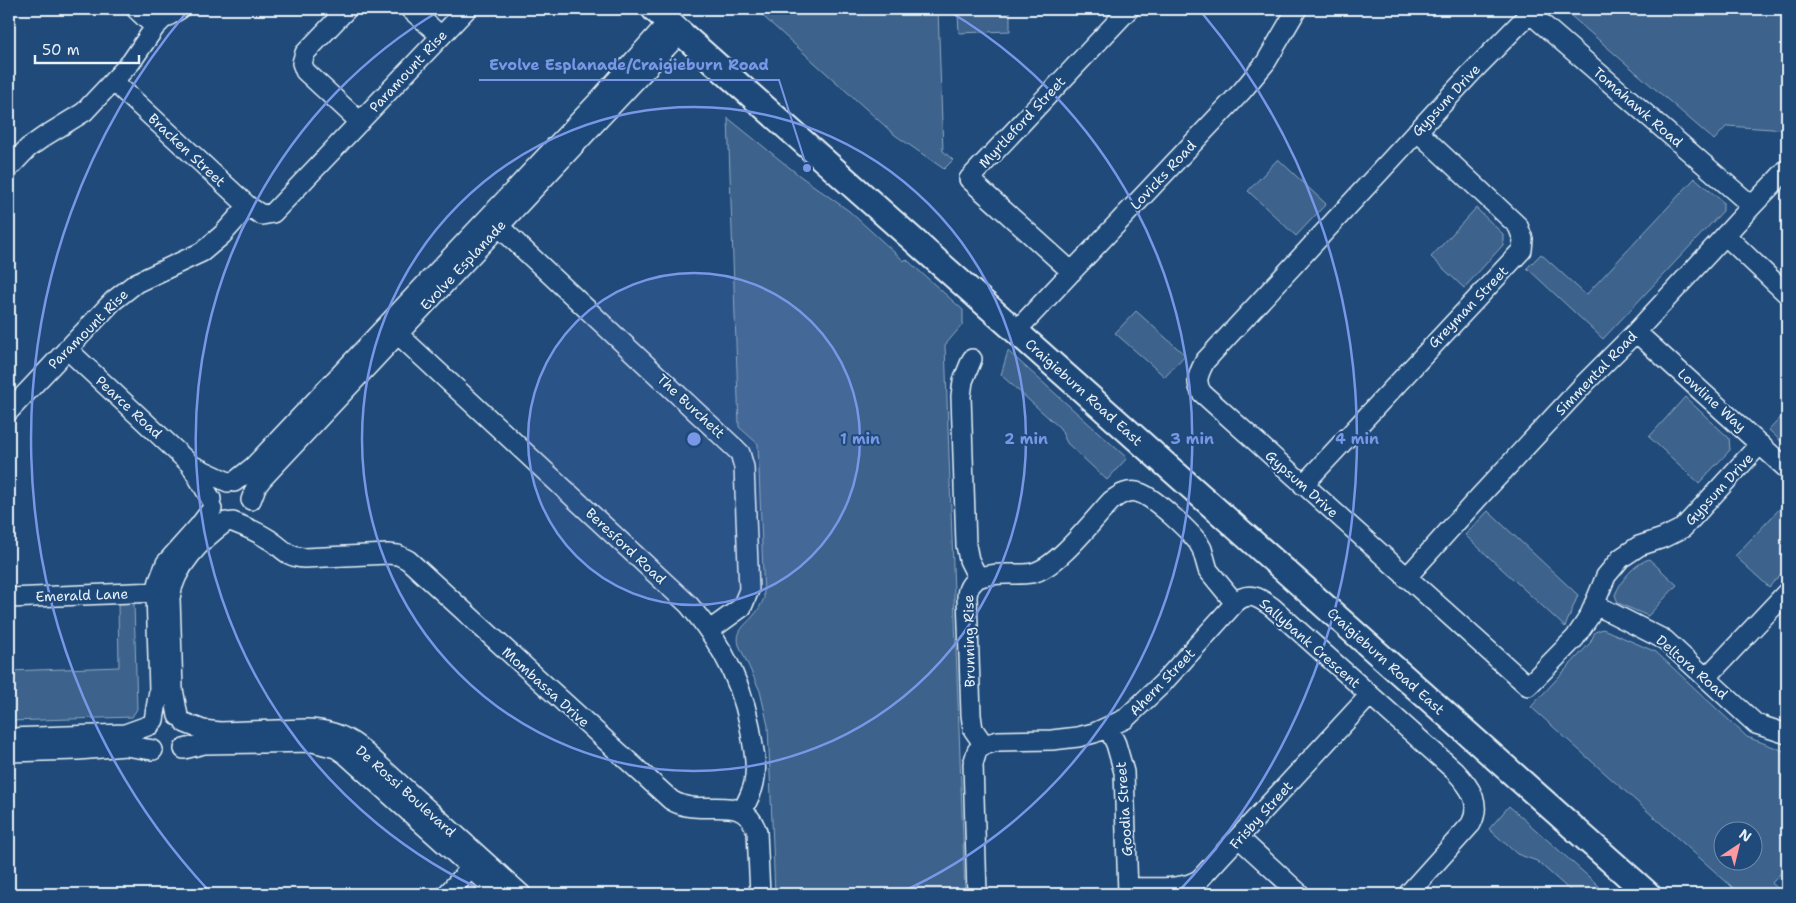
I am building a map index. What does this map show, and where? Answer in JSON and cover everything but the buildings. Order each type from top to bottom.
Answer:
[{"type":"main road","name":"Craigieburn Road East","points":[[667,21],[1016,331],[1640,892]]},
{"type":"street","points":[[136,9],[155,27]]},
{"type":"street","points":[[9,168],[28,148],[44,136],[84,112],[138,53],[155,27],[163,19],[180,9]]},
{"type":"street","points":[[347,9],[305,53],[302,63],[304,71],[360,122]]},
{"type":"street","points":[[410,9],[441,36]]},
{"type":"street","name":"Paramount Rise","points":[[9,411],[124,291],[136,283],[202,252],[255,211],[273,212],[467,9]]},
{"type":"street","name":"Myrtleford Street","points":[[1072,272],[969,179],[1129,9]]},
{"type":"street","name":"Lovicks Road","points":[[1016,331],[1242,91],[1266,62],[1297,9]]},
{"type":"street","name":"Gypsum Drive","points":[[1527,11],[1206,361],[1200,371],[1197,381],[1198,387],[1202,393],[1406,578],[1528,686],[1575,638],[1589,617],[1606,576],[1621,558],[1639,546],[1682,528],[1760,444]]},
{"type":"street","name":"Tomahawk Road","points":[[1527,11],[1752,206]]},
{"type":"street","name":"Evolve Esplanade","points":[[251,504],[256,487],[262,479],[393,329],[493,222],[667,21]]},
{"type":"street","name":"Bracken Street","points":[[113,82],[255,211]]},
{"type":"street","name":"Greyman Street","points":[[1304,485],[1522,250],[1524,244],[1524,239],[1518,226],[1417,131]]},
{"type":"street","name":"Simmental Road","points":[[1406,578],[1787,169]]},
{"type":"street","name":"The Burchett","points":[[493,222],[740,453],[744,462],[749,590],[742,607],[710,630]]},
{"type":"street","points":[[1725,235],[1787,294]]},
{"type":"street","name":"Evolve Esplanade","points":[[231,482],[253,467],[393,329]]},
{"type":"street","name":"Beresford Road","points":[[393,329],[689,605],[710,630],[732,670],[748,713],[755,759],[755,781],[742,811]]},
{"type":"street","name":"Lowline Way","points":[[1636,332],[1787,469]]},
{"type":"street","name":"Pearce Road","points":[[67,349],[190,464],[211,504]]},
{"type":"street","name":"Brunning Rise","points":[[972,359],[963,381],[961,396],[966,544],[969,560],[978,578],[971,584],[967,592],[971,716],[973,729],[984,745]]},
{"type":"street","name":"Pearce Road","points":[[190,464],[231,482]]},
{"type":"street","points":[[231,482],[246,488],[251,504],[244,517],[216,528],[183,564],[171,587],[173,690],[189,736],[184,749],[180,753],[163,756],[150,746],[147,736],[159,691],[156,592],[166,563],[199,526],[211,504],[216,488],[231,482]]},
{"type":"street","points":[[978,578],[992,574],[1031,573],[1040,570],[1058,558],[1111,501],[1124,492],[1140,492],[1151,498],[1193,536],[1202,549],[1208,570],[1235,603]]},
{"type":"street","points":[[211,504],[220,519],[230,522]]},
{"type":"street","name":"Mombassa Drive","points":[[251,504],[271,540]]},
{"type":"street","name":"Mombassa Drive","points":[[230,522],[253,530],[271,540],[287,554],[297,557],[388,554],[404,557],[671,800],[691,808],[732,807],[742,811]]},
{"type":"street","name":"Emerald Lane","points":[[9,598],[156,592]]},
{"type":"street","points":[[1706,678],[1787,592]]},
{"type":"street","name":"Sallybank Crescent","points":[[1235,603],[1242,597],[1248,596],[1263,600],[1455,771],[1470,788],[1474,796],[1475,814],[1467,830],[1408,894]]},
{"type":"street","name":"Ahern Street","points":[[984,745],[998,741],[1052,740],[1078,737],[1125,719],[1146,701],[1235,603]]},
{"type":"street","name":"Deltora Road","points":[[1594,604],[1664,640],[1756,724],[1787,734]]},
{"type":"street","name":"Frisby Street","points":[[1128,891],[1192,884],[1207,873],[1370,695]]},
{"type":"street","points":[[9,738],[125,734],[166,714],[182,720]]},
{"type":"street","name":"De Rossi Boulevard","points":[[182,720],[204,730],[220,732],[319,729],[344,737],[358,746],[521,894]]},
{"type":"street","name":"Goodia Street","points":[[1108,727],[1116,744],[1124,772],[1128,891]]},
{"type":"street","name":"De Rossi Boulevard","points":[[184,749],[204,744],[302,742],[324,744],[336,748],[346,754],[500,894]]},
{"type":"street","points":[[977,894],[973,764],[977,751],[984,745]]},
{"type":"street","points":[[9,752],[78,750],[126,746],[154,750]]},
{"type":"street","points":[[742,811],[750,818],[757,832],[760,894]]},
{"type":"street","points":[[1239,838],[1300,894]]},
{"type":"street","points":[[447,894],[471,868]]},
{"type":"shaded area","points":[[755,9],[938,9],[943,151],[953,160],[944,169],[895,135]]},
{"type":"shaded area","points":[[1563,9],[1787,9],[1787,130],[1727,126],[1714,140]]},
{"type":"shaded area","points":[[1010,11],[1010,31],[959,33],[958,13]]},
{"type":"shaded area","points":[[728,118],[800,176],[849,211],[904,261],[906,259],[963,310],[963,324],[945,345],[965,894],[775,894],[768,726],[760,691],[738,640],[740,632],[757,611],[764,598],[758,444],[739,427]]},
{"type":"shaded area","points":[[1278,159],[1326,204],[1296,236],[1248,191]]},
{"type":"shaded area","points":[[1695,178],[1723,202],[1723,211],[1603,339],[1527,268],[1541,254],[1586,295]]},
{"type":"shaded area","points":[[1476,208],[1503,234],[1503,245],[1464,288],[1431,257]]},
{"type":"shaded area","points":[[1136,311],[1185,355],[1165,377],[1115,333]]},
{"type":"shaded area","points":[[1008,351],[1127,458],[1107,480],[1067,443],[1060,428],[1001,375]]},
{"type":"shaded area","points":[[1685,397],[1729,438],[1730,450],[1699,483],[1649,437]]},
{"type":"shaded area","points":[[1787,411],[1787,447],[1769,430]]},
{"type":"shaded area","points":[[1787,501],[1787,567],[1769,587],[1735,556]]},
{"type":"shaded area","points":[[1488,511],[1578,595],[1565,627],[1465,535]]},
{"type":"shaded area","points":[[1649,559],[1677,585],[1648,616],[1618,603],[1615,595],[1629,573],[1643,561]]},
{"type":"shaded area","points":[[134,602],[137,709],[132,717],[9,721],[9,671],[119,667],[118,603]]},
{"type":"shaded area","points":[[1603,629],[1656,652],[1747,737],[1787,752],[1787,866],[1772,883],[1784,894],[1740,894],[1531,707],[1590,643],[1595,632]]},
{"type":"shaded area","points":[[1509,806],[1599,886],[1599,894],[1574,894],[1537,861],[1517,854],[1489,829]]},
{"type":"place","name":"Evolve Esplanade/Craigieburn Road","points":[[807,168]]}]
